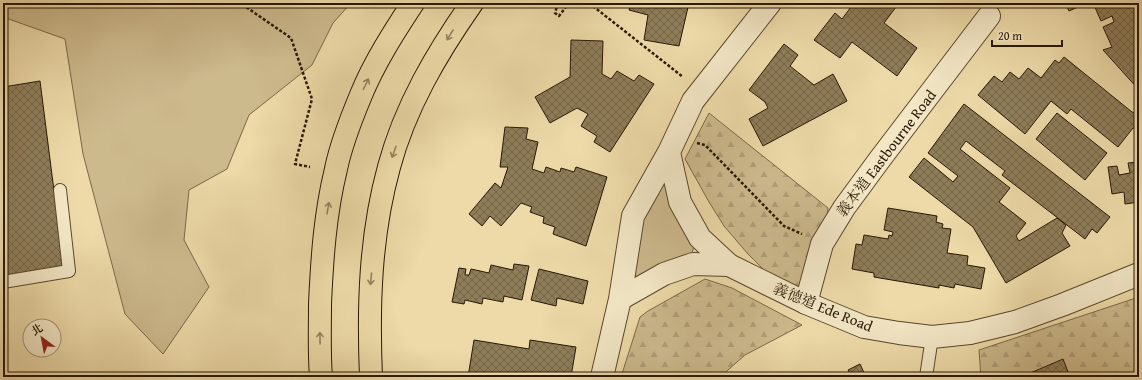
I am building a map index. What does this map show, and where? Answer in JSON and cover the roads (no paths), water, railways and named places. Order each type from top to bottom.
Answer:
[{"type":"highway","points":[[321,377],[320,319],[322,268],[328,212],[336,169],[347,130],[361,94],[380,56],[413,3]]},
{"type":"highway","points":[[371,377],[370,287],[374,241],[389,166],[401,130],[415,97],[453,30],[472,3]]},
{"type":"street","points":[[602,377],[620,299],[633,216],[669,152],[693,101],[770,3]]},
{"type":"street","name":"義本道 Eastbourne Road","points":[[806,303],[822,244],[844,208],[990,16]]},
{"type":"street","name":"義德道 Ede Road","points":[[669,152],[680,202],[700,238],[729,265],[806,303],[864,327],[932,337],[970,333],[1015,322],[1139,274]]},
{"type":"street","points":[[620,299],[664,274],[693,264],[729,265]]},
{"type":"lane","points":[[3,282],[69,271],[60,190]]},
{"type":"lane","points":[[926,377],[932,337]]}]
